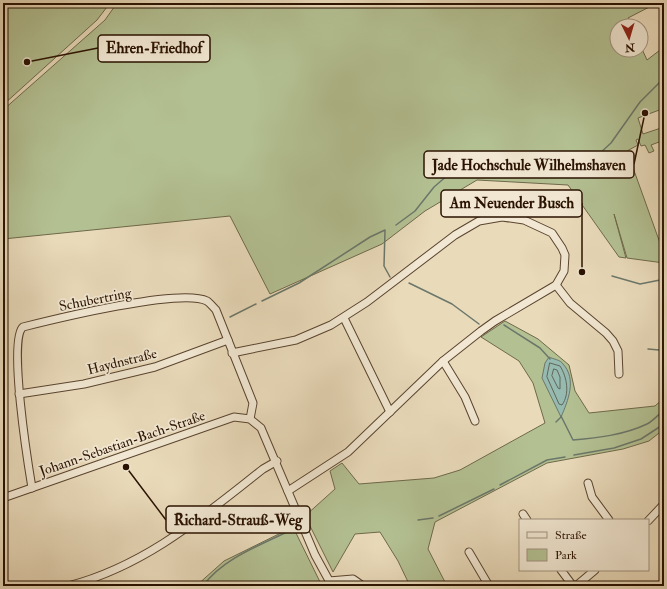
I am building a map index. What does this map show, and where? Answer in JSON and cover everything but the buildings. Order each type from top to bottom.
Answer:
[{"type":"street","points":[[232,353],[296,340],[344,318],[468,226],[490,218],[502,217],[524,220],[552,233],[562,248],[564,255],[564,272],[556,285],[495,320],[443,361],[348,452],[288,491]]},
{"type":"street","points":[[556,285],[570,303],[606,333],[613,341],[618,352],[619,374]]},
{"type":"street","name":"Schubertring","points":[[32,488],[19,394],[16,345],[19,330],[23,327],[168,298],[194,298],[207,301],[216,310],[253,403],[250,419]]},
{"type":"street","points":[[344,318],[390,412]]},
{"type":"street","name":"Haydnstraße","points":[[19,394],[84,384],[155,367],[228,340]]},
{"type":"street","points":[[443,361],[464,397],[474,421]]},
{"type":"street","name":"Johann-Sebastian-Bach-Straße","points":[[3,498],[234,417],[250,419]]},
{"type":"street","points":[[250,419],[261,428],[277,461],[315,555],[330,583],[352,579],[363,586]]},
{"type":"street","points":[[68,586],[122,567],[158,548],[263,469],[277,461]]},
{"type":"street","points":[[588,483],[592,497],[608,519]]},
{"type":"street","points":[[649,520],[664,504]]},
{"type":"street","points":[[469,552],[489,586]]},
{"type":"street","points":[[562,571],[572,586]]},
{"type":"street","points":[[576,586],[594,571]]},
{"type":"green space","points":[[3,3],[110,3],[97,20],[3,105]]},
{"type":"green space","points":[[117,3],[657,3],[628,18],[609,18],[609,58],[646,58],[647,60],[664,47],[664,102],[661,103],[662,109],[638,118],[643,134],[664,127],[664,144],[660,145],[659,142],[651,145],[654,151],[649,153],[645,145],[641,146],[638,139],[636,140],[638,145],[627,151],[660,243],[664,242],[664,263],[627,258],[614,214],[626,258],[619,257],[568,185],[477,180],[425,211],[382,244],[270,294],[230,216],[3,239],[3,110],[105,20]]},
{"type":"green space","points":[[505,321],[538,339],[569,365],[575,391],[589,413],[655,406],[664,398],[664,429],[649,441],[623,449],[547,463],[435,522],[428,549],[447,586],[410,586],[398,561],[380,532],[355,534],[333,572],[305,516],[335,489],[330,471],[342,463],[359,484],[434,478],[460,470],[545,423],[533,383],[519,361],[481,337]]},
{"type":"green space","points":[[293,527],[322,586],[196,586],[224,561]]},
{"type":"water","points":[[549,357],[562,363],[570,376],[570,390],[561,417],[542,378],[545,363]]},
{"type":"waterway","points":[[586,166],[611,143],[640,102],[664,78]]},
{"type":"waterway","points":[[396,225],[415,211],[434,187],[449,174],[479,162],[515,162],[543,170],[581,168]]},
{"type":"waterway","points":[[262,301],[299,283],[370,237],[385,230],[384,266],[390,277]]},
{"type":"waterway","points":[[612,276],[640,284],[660,280],[664,285]]},
{"type":"waterway","points":[[409,283],[452,304],[479,324]]},
{"type":"waterway","points":[[230,317],[256,304]]},
{"type":"waterway","points":[[504,325],[540,348],[550,359]]},
{"type":"waterway","points":[[648,349],[659,350],[664,348]]},
{"type":"waterway","points":[[561,416],[573,440],[601,437],[629,431],[649,423],[664,410]]},
{"type":"waterway","points":[[556,422],[561,417]]},
{"type":"waterway","points":[[574,455],[614,448],[641,439],[664,424]]},
{"type":"waterway","points":[[500,485],[547,460],[565,457]]},
{"type":"waterway","points":[[439,516],[494,489]]},
{"type":"waterway","points":[[418,520],[433,518]]},
{"type":"waterway","points":[[203,586],[211,576],[232,560],[243,553],[291,530]]},
{"type":"place","name":"Ehren-Friedhof","points":[[27,62]]},
{"type":"place","name":"Jade Hochschule Wilhelmshaven","points":[[645,113]]},
{"type":"place","name":"Am Neuender Busch","points":[[582,272]]},
{"type":"place","name":"Richard-Strauß-Weg","points":[[126,467]]}]
